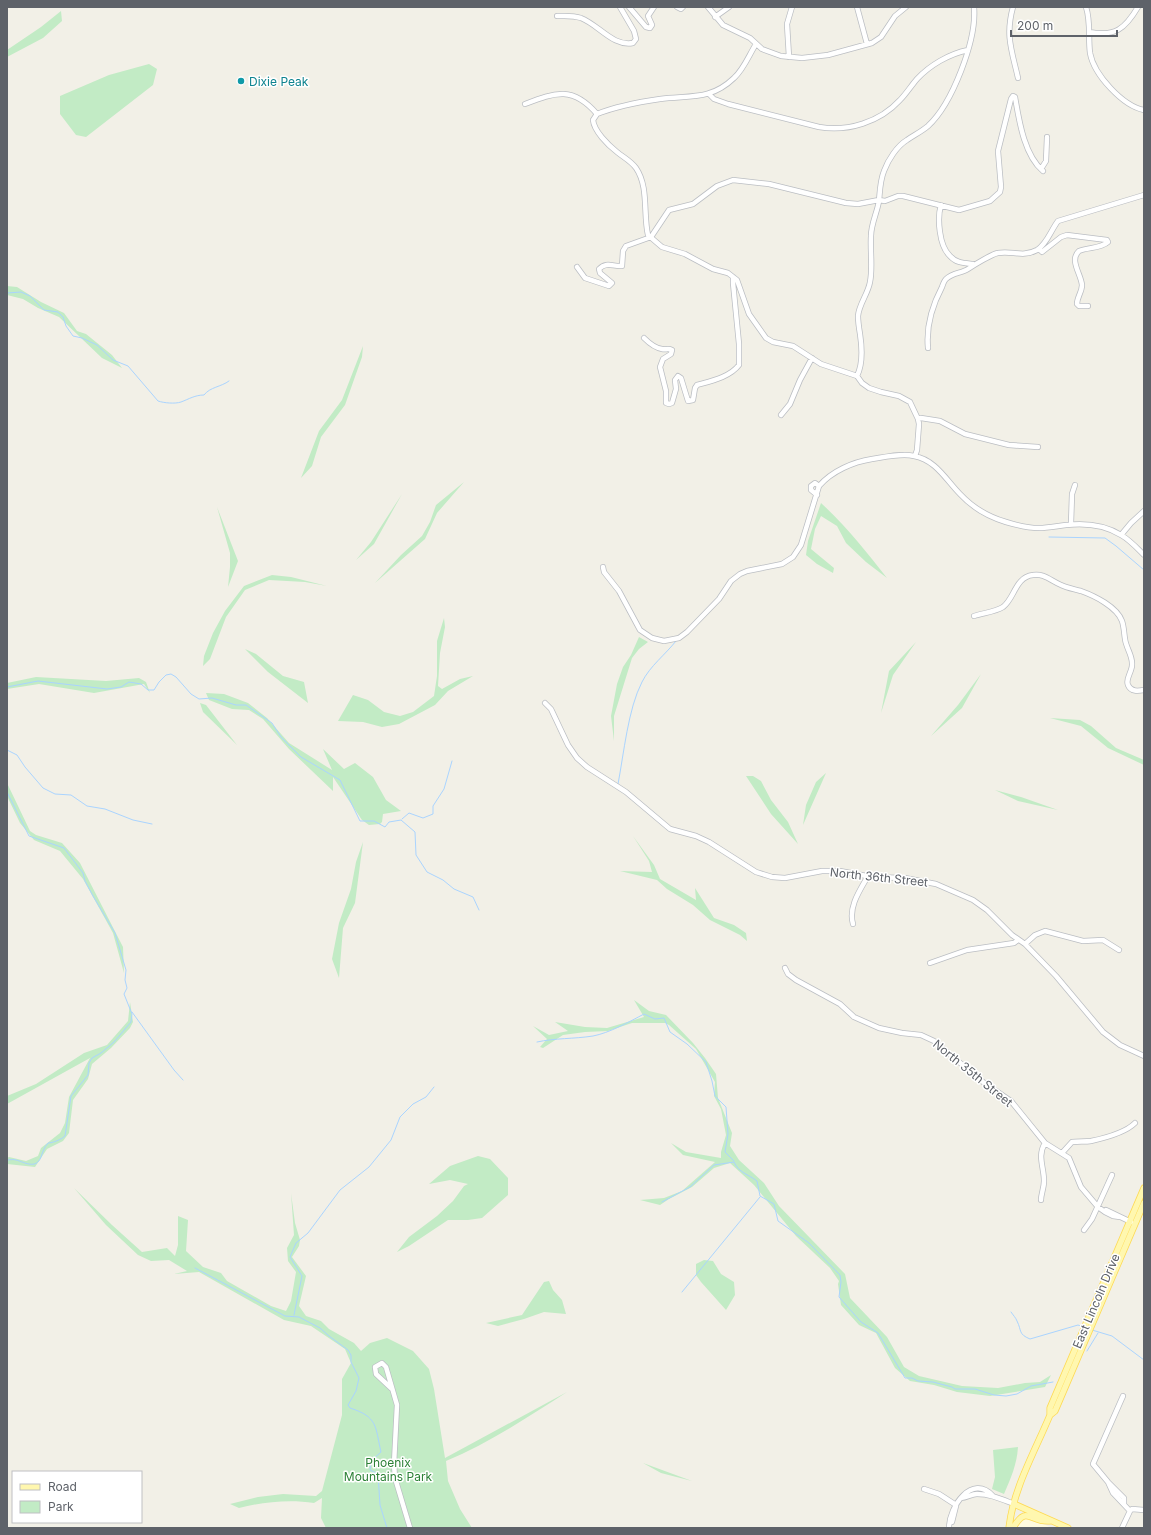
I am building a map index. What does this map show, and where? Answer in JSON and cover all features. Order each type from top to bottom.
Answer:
[{"type":"main road","name":"East Lincoln Drive","points":[[1010,1528],[1014,1504],[1022,1481],[1050,1416],[1055,1411],[1132,1223],[1144,1188]]},
{"type":"main road","name":"East Lincoln Drive","points":[[1132,1223],[1144,1203]]},
{"type":"main road","points":[[1014,1504],[1068,1528]]},
{"type":"main road","points":[[1013,1528],[1023,1516],[1029,1516],[1042,1522],[1053,1521]]},
{"type":"street","points":[[557,16],[570,15],[579,18],[593,24],[617,41],[628,44],[633,43],[636,39],[634,31],[620,7]]},
{"type":"street","points":[[629,7],[646,27],[650,28],[652,25],[648,16],[654,7]]},
{"type":"street","points":[[677,7],[681,9],[683,7]]},
{"type":"street","points":[[708,7],[723,25],[750,38],[762,49],[771,53],[789,57],[819,57],[867,44],[880,37],[895,16],[906,7]]},
{"type":"street","points":[[716,16],[729,7]]},
{"type":"street","points":[[789,57],[787,24],[792,7]]},
{"type":"street","points":[[856,7],[867,44]]},
{"type":"street","points":[[857,376],[860,369],[861,358],[861,337],[858,314],[870,282],[872,271],[871,234],[879,200],[880,186],[886,166],[899,147],[906,140],[927,127],[943,108],[962,68],[968,50],[974,20],[974,7]]},
{"type":"street","points":[[1013,7],[1008,29],[1018,78]]},
{"type":"street","points":[[1086,7],[1088,12],[1090,55],[1093,64],[1101,77],[1115,92],[1131,106],[1144,110]]},
{"type":"street","points":[[1089,32],[1104,34],[1116,32],[1125,26],[1138,7]]},
{"type":"street","points":[[756,44],[737,74],[728,83],[709,94],[695,97],[655,100],[597,114],[594,117],[593,123],[614,150],[634,166],[640,176],[644,196],[647,230],[651,237],[662,247],[680,252],[707,266],[728,273],[737,280],[749,314],[763,336],[770,341],[793,346],[825,365],[857,376],[862,383],[869,388],[899,396],[908,401],[912,405],[918,418],[916,424],[918,440],[915,456]]},
{"type":"street","points":[[709,94],[714,99],[728,104],[819,127],[832,129],[852,127],[869,122],[884,113],[901,100],[926,71],[945,59],[968,50]]},
{"type":"street","points":[[525,104],[549,95],[563,93],[574,95],[589,104],[597,114]]},
{"type":"street","points":[[577,267],[585,278],[609,286],[612,283],[600,273],[599,269],[606,264],[622,266],[623,251],[626,246],[651,237],[669,210],[693,204],[714,188],[733,180],[769,184],[846,203],[858,204],[879,200],[885,202],[898,196],[903,196],[952,209],[966,209],[990,201],[1000,192],[1001,187],[998,152],[1013,96],[1015,97],[1023,135],[1036,163],[1042,170],[1046,160],[1046,137]]},
{"type":"street","points":[[941,205],[938,213],[939,229],[947,253],[957,261],[973,264],[983,261],[996,253],[1024,255],[1039,249],[1058,221],[1144,195]]},
{"type":"street","points":[[1039,249],[1042,252],[1060,237],[1067,235],[1107,240],[1108,242],[1102,246],[1079,251],[1077,253],[1077,270],[1082,286],[1077,304],[1079,306],[1088,306]]},
{"type":"street","points":[[928,348],[927,339],[931,310],[944,281],[947,278],[967,270],[973,264]]},
{"type":"street","points":[[644,338],[654,347],[662,349],[669,348],[672,350],[671,354],[663,359],[660,367],[666,391],[666,403],[672,403],[676,389],[675,380],[678,376],[682,378],[688,401],[693,400],[697,384],[712,381],[734,371],[739,365],[732,283],[733,277]]},
{"type":"street","points":[[781,415],[790,404],[800,380],[812,358]]},
{"type":"street","points":[[918,418],[940,421],[965,434],[1009,445],[1038,447]]},
{"type":"street","points":[[603,567],[604,572],[619,591],[640,630],[652,638],[664,641],[679,638],[687,632],[719,599],[731,581],[740,574],[747,571],[782,564],[793,557],[801,545],[819,486],[824,479],[858,462],[898,456],[915,456],[931,463],[965,499],[991,517],[1012,524],[1033,527],[1071,524],[1106,528],[1121,535],[1144,555]]},
{"type":"street","points":[[817,495],[811,490],[811,486],[815,483],[819,486]]},
{"type":"street","points":[[1071,524],[1072,494],[1075,485]]},
{"type":"street","points":[[1121,535],[1144,511]]},
{"type":"street","points":[[974,616],[996,610],[1003,606],[1020,582],[1030,575],[1044,576],[1062,586],[1083,592],[1108,606],[1120,617],[1132,661],[1127,684],[1135,691],[1144,690]]},
{"type":"street","name":"North 36th Street","points":[[545,703],[551,709],[562,734],[577,758],[598,775],[626,792],[670,829],[696,836],[709,842],[750,869],[766,876],[785,878],[822,871],[836,871],[852,872],[868,876],[910,879],[945,887],[978,903],[1018,940],[1025,944],[1056,976],[1103,1032],[1120,1045],[1144,1056]]},
{"type":"street","points":[[853,924],[852,915],[855,899],[868,876]]},
{"type":"street","points":[[1025,944],[1041,932],[1051,931],[1083,940],[1103,940],[1119,950]]},
{"type":"street","points":[[930,962],[967,950],[1014,943],[1018,940]]},
{"type":"street","name":"North 35th Street","points":[[785,968],[788,974],[796,980],[840,1004],[854,1017],[881,1028],[902,1033],[921,1035],[934,1041],[983,1082],[1011,1101],[1045,1143],[1062,1153],[1071,1161],[1082,1187],[1100,1208]]},
{"type":"street","points":[[1062,1153],[1072,1142],[1101,1139],[1130,1128],[1135,1123]]},
{"type":"street","points":[[1041,1200],[1044,1178],[1041,1155],[1042,1148],[1045,1143]]},
{"type":"street","points":[[1084,1230],[1100,1208],[1112,1175]]},
{"type":"street","points":[[1100,1208],[1114,1213],[1132,1223]]},
{"type":"street","points":[[392,1389],[376,1374],[375,1367],[378,1364],[382,1363],[389,1373],[397,1405],[394,1464],[395,1478],[410,1528]]},
{"type":"street","points":[[1123,1396],[1093,1464],[1124,1498],[1124,1504],[1130,1511]]},
{"type":"street","points":[[924,1489],[939,1494],[956,1505]]},
{"type":"street","points":[[949,1527],[956,1511],[956,1505],[962,1498],[965,1498],[971,1493],[993,1496],[1014,1504]]},
{"type":"street","points":[[1122,1528],[1132,1509],[1144,1510]]},
{"type":"shaded area","points":[[1028,1517],[1052,1528],[1017,1528],[1018,1521]]},
{"type":"green space","points":[[61,11],[62,21],[43,38],[7,57],[7,50],[41,27]]},
{"type":"green space","points":[[149,64],[157,69],[153,85],[86,137],[76,135],[60,114],[60,96],[109,75]]},
{"type":"green space","points":[[7,286],[17,287],[41,302],[64,313],[77,331],[86,334],[112,355],[122,368],[102,358],[59,317],[38,308],[23,299],[7,295]]},
{"type":"green space","points":[[363,346],[362,357],[345,405],[321,437],[312,466],[301,478],[319,431],[342,400]]},
{"type":"green space","points":[[464,482],[437,513],[425,539],[375,583],[401,555],[422,536],[430,522],[436,505]]},
{"type":"green space","points":[[402,494],[374,544],[356,560],[371,542]]},
{"type":"green space","points":[[821,503],[855,539],[887,578],[866,562],[846,543],[837,526],[821,516],[815,529],[811,549],[834,568],[833,573],[817,564],[806,555],[808,541]]},
{"type":"green space","points":[[217,507],[238,561],[228,587],[230,553]]},
{"type":"green space","points":[[272,575],[291,577],[327,586],[305,582],[269,580],[245,590],[226,617],[210,659],[203,666],[204,656],[213,633],[225,611],[244,586]]},
{"type":"green space","points":[[444,618],[445,627],[440,653],[438,686],[442,689],[460,679],[473,676],[448,691],[435,705],[399,724],[382,727],[363,722],[338,721],[353,695],[368,700],[384,712],[400,716],[413,712],[434,696],[437,676],[437,641]]},
{"type":"green space","points":[[639,637],[648,642],[639,649],[632,658],[614,716],[614,741],[611,716],[617,684],[623,667],[631,655]]},
{"type":"green space","points":[[916,642],[893,675],[881,713],[889,671]]},
{"type":"green space","points":[[245,649],[256,654],[283,676],[304,682],[308,703],[268,672]]},
{"type":"green space","points":[[981,674],[962,708],[931,736],[958,705]]},
{"type":"green space","points":[[36,677],[106,681],[139,678],[146,682],[150,693],[144,684],[94,693],[39,684],[7,689],[7,683]]},
{"type":"green space","points":[[206,693],[224,694],[248,703],[267,718],[289,743],[332,770],[323,749],[344,769],[355,763],[373,777],[386,800],[401,811],[383,814],[382,822],[380,824],[369,825],[362,820],[333,777],[333,791],[289,749],[263,719],[249,710],[232,709],[209,700]]},
{"type":"green space","points":[[200,703],[206,705],[237,745],[203,712]]},
{"type":"green space","points":[[1050,718],[1080,720],[1091,726],[1116,748],[1144,760],[1144,765],[1108,748],[1081,726]]},
{"type":"green space","points":[[826,773],[803,825],[806,805],[816,782]]},
{"type":"green space","points":[[746,776],[753,776],[761,781],[771,800],[788,822],[798,844],[771,814]]},
{"type":"green space","points":[[7,783],[30,831],[36,835],[62,843],[80,863],[123,947],[124,973],[113,933],[83,879],[60,851],[34,840],[20,823],[7,796]]},
{"type":"green space","points":[[995,790],[1021,797],[1058,810],[1018,801]]},
{"type":"green space","points":[[633,836],[654,865],[660,879],[696,900],[695,888],[714,918],[734,925],[746,933],[747,941],[740,935],[710,920],[693,905],[667,889],[657,880],[620,871],[652,872],[649,861]]},
{"type":"green space","points":[[363,842],[355,903],[343,928],[339,978],[332,959],[339,923],[351,889],[356,862]]},
{"type":"green space","points":[[634,1000],[649,1011],[666,1015],[705,1058],[716,1074],[718,1098],[732,1133],[730,1146],[739,1160],[764,1183],[779,1206],[845,1274],[850,1298],[887,1337],[904,1367],[919,1376],[962,1386],[998,1388],[1040,1382],[1051,1375],[1045,1387],[990,1396],[957,1392],[934,1385],[910,1381],[895,1368],[876,1333],[859,1325],[841,1305],[838,1284],[839,1281],[830,1268],[796,1236],[754,1185],[730,1163],[714,1168],[692,1187],[660,1205],[640,1200],[664,1198],[682,1191],[715,1162],[683,1155],[671,1143],[686,1152],[721,1158],[721,1152],[726,1135],[721,1109],[714,1096],[715,1082],[696,1049],[665,1023],[632,1023],[608,1031],[563,1035],[543,1048],[540,1047],[547,1039],[533,1026],[549,1035],[568,1031],[555,1022],[585,1027],[607,1028],[644,1017]]},
{"type":"green space","points":[[130,1002],[133,1022],[130,1028],[111,1048],[92,1064],[88,1079],[73,1100],[69,1133],[63,1141],[47,1149],[35,1167],[7,1164],[7,1158],[9,1157],[26,1161],[38,1156],[41,1148],[60,1133],[65,1123],[69,1097],[90,1058],[7,1104],[7,1096],[36,1084],[84,1053],[107,1045],[128,1021]]},
{"type":"green space","points":[[478,1156],[490,1159],[508,1178],[508,1195],[482,1218],[448,1220],[409,1246],[397,1252],[409,1237],[437,1216],[453,1201],[464,1186],[468,1184],[450,1180],[429,1184],[450,1166]]},
{"type":"green space","name":"Phoenix Mountains Park","points":[[74,1188],[142,1252],[167,1248],[175,1256],[178,1245],[178,1216],[188,1220],[186,1251],[203,1267],[221,1273],[227,1281],[271,1306],[286,1311],[291,1301],[296,1272],[288,1261],[287,1248],[294,1235],[291,1193],[295,1223],[300,1240],[299,1246],[292,1257],[306,1276],[299,1306],[306,1316],[321,1321],[329,1329],[354,1343],[361,1351],[370,1343],[387,1338],[413,1351],[429,1369],[434,1389],[445,1458],[567,1392],[493,1438],[446,1461],[448,1481],[460,1509],[472,1528],[326,1528],[321,1518],[322,1498],[314,1503],[295,1501],[276,1502],[239,1508],[230,1504],[258,1497],[283,1494],[316,1496],[322,1491],[342,1415],[342,1379],[351,1363],[345,1349],[311,1326],[284,1320],[199,1272],[174,1274],[187,1271],[169,1260],[151,1261],[138,1255],[106,1225]]},
{"type":"green space","points":[[704,1260],[713,1261],[721,1274],[734,1282],[735,1295],[726,1310],[696,1275],[696,1264]]},
{"type":"green space","points":[[549,1281],[553,1290],[562,1300],[566,1314],[544,1312],[498,1326],[486,1323],[522,1315],[544,1282]]},
{"type":"green space","points":[[1018,1447],[1015,1465],[1004,1494],[992,1489],[995,1477],[993,1450]]},
{"type":"green space","points":[[643,1463],[692,1481],[661,1473]]},
{"type":"waterway","points":[[7,293],[21,292],[30,296],[44,310],[58,312],[63,317],[66,326],[73,336],[82,338],[97,345],[113,360],[128,366],[158,401],[170,403],[181,402],[195,396],[204,395],[209,390],[229,381]]},
{"type":"waterway","points":[[1049,537],[1105,538],[1144,570]]},
{"type":"waterway","points":[[618,784],[630,718],[637,693],[645,676],[676,641]]},
{"type":"waterway","points":[[7,687],[38,681],[107,689],[121,687],[129,682],[141,684],[148,690],[154,690],[166,675],[171,674],[176,677],[191,694],[199,699],[212,698],[236,705],[246,705],[272,723],[281,737],[301,757],[340,780],[360,821],[374,821],[385,827],[389,822],[401,820],[415,832],[416,855],[427,872],[443,880],[454,889],[473,897],[479,910]]},
{"type":"waterway","points":[[7,750],[17,755],[43,788],[55,794],[71,795],[87,806],[105,809],[133,820],[152,824]]},
{"type":"waterway","points":[[402,819],[409,813],[423,818],[433,814],[433,806],[444,789],[452,761]]},
{"type":"waterway","points":[[7,792],[29,836],[64,848],[83,873],[85,881],[115,933],[126,970],[125,980],[127,988],[124,994],[132,1014],[131,1022],[114,1042],[101,1053],[92,1058],[89,1063],[88,1075],[71,1096],[65,1136],[57,1141],[48,1143],[39,1161],[36,1163],[30,1164],[15,1160],[7,1160]]},
{"type":"waterway","points":[[132,1012],[183,1080]]},
{"type":"waterway","points":[[537,1042],[599,1035],[619,1027],[644,1014],[655,1019],[664,1018],[670,1032],[687,1044],[706,1062],[715,1096],[726,1107],[728,1134],[725,1152],[734,1161]]},
{"type":"waterway","points":[[294,1315],[302,1276],[290,1257],[296,1243],[308,1233],[340,1190],[369,1167],[391,1140],[400,1117],[413,1104],[426,1097],[434,1087]]},
{"type":"waterway","points":[[662,1202],[690,1187],[714,1165],[734,1162],[741,1171],[757,1181],[760,1196],[774,1204],[778,1221],[809,1243],[840,1275],[841,1282],[839,1297],[861,1322],[878,1333],[905,1378],[933,1382],[955,1389],[975,1389],[994,1395],[1006,1396],[1017,1394],[1031,1386],[1053,1382]]},
{"type":"waterway","points":[[682,1292],[760,1197]]},
{"type":"waterway","points":[[195,1268],[285,1316],[299,1317],[320,1328],[348,1350],[351,1355],[351,1362],[359,1378],[356,1391],[348,1405],[350,1408],[359,1411],[371,1419],[376,1429],[381,1452],[371,1461],[370,1470],[378,1474],[380,1505],[387,1528]]},
{"type":"waterway","points":[[1011,1312],[1017,1320],[1022,1334],[1030,1339],[1078,1325],[1083,1327]]},
{"type":"waterway","points":[[1092,1330],[1112,1336],[1144,1360]]},
{"type":"waterway","points":[[1087,1351],[1098,1333]]},
{"type":"place","name":"Dixie Peak","points":[[241,81]]}]
